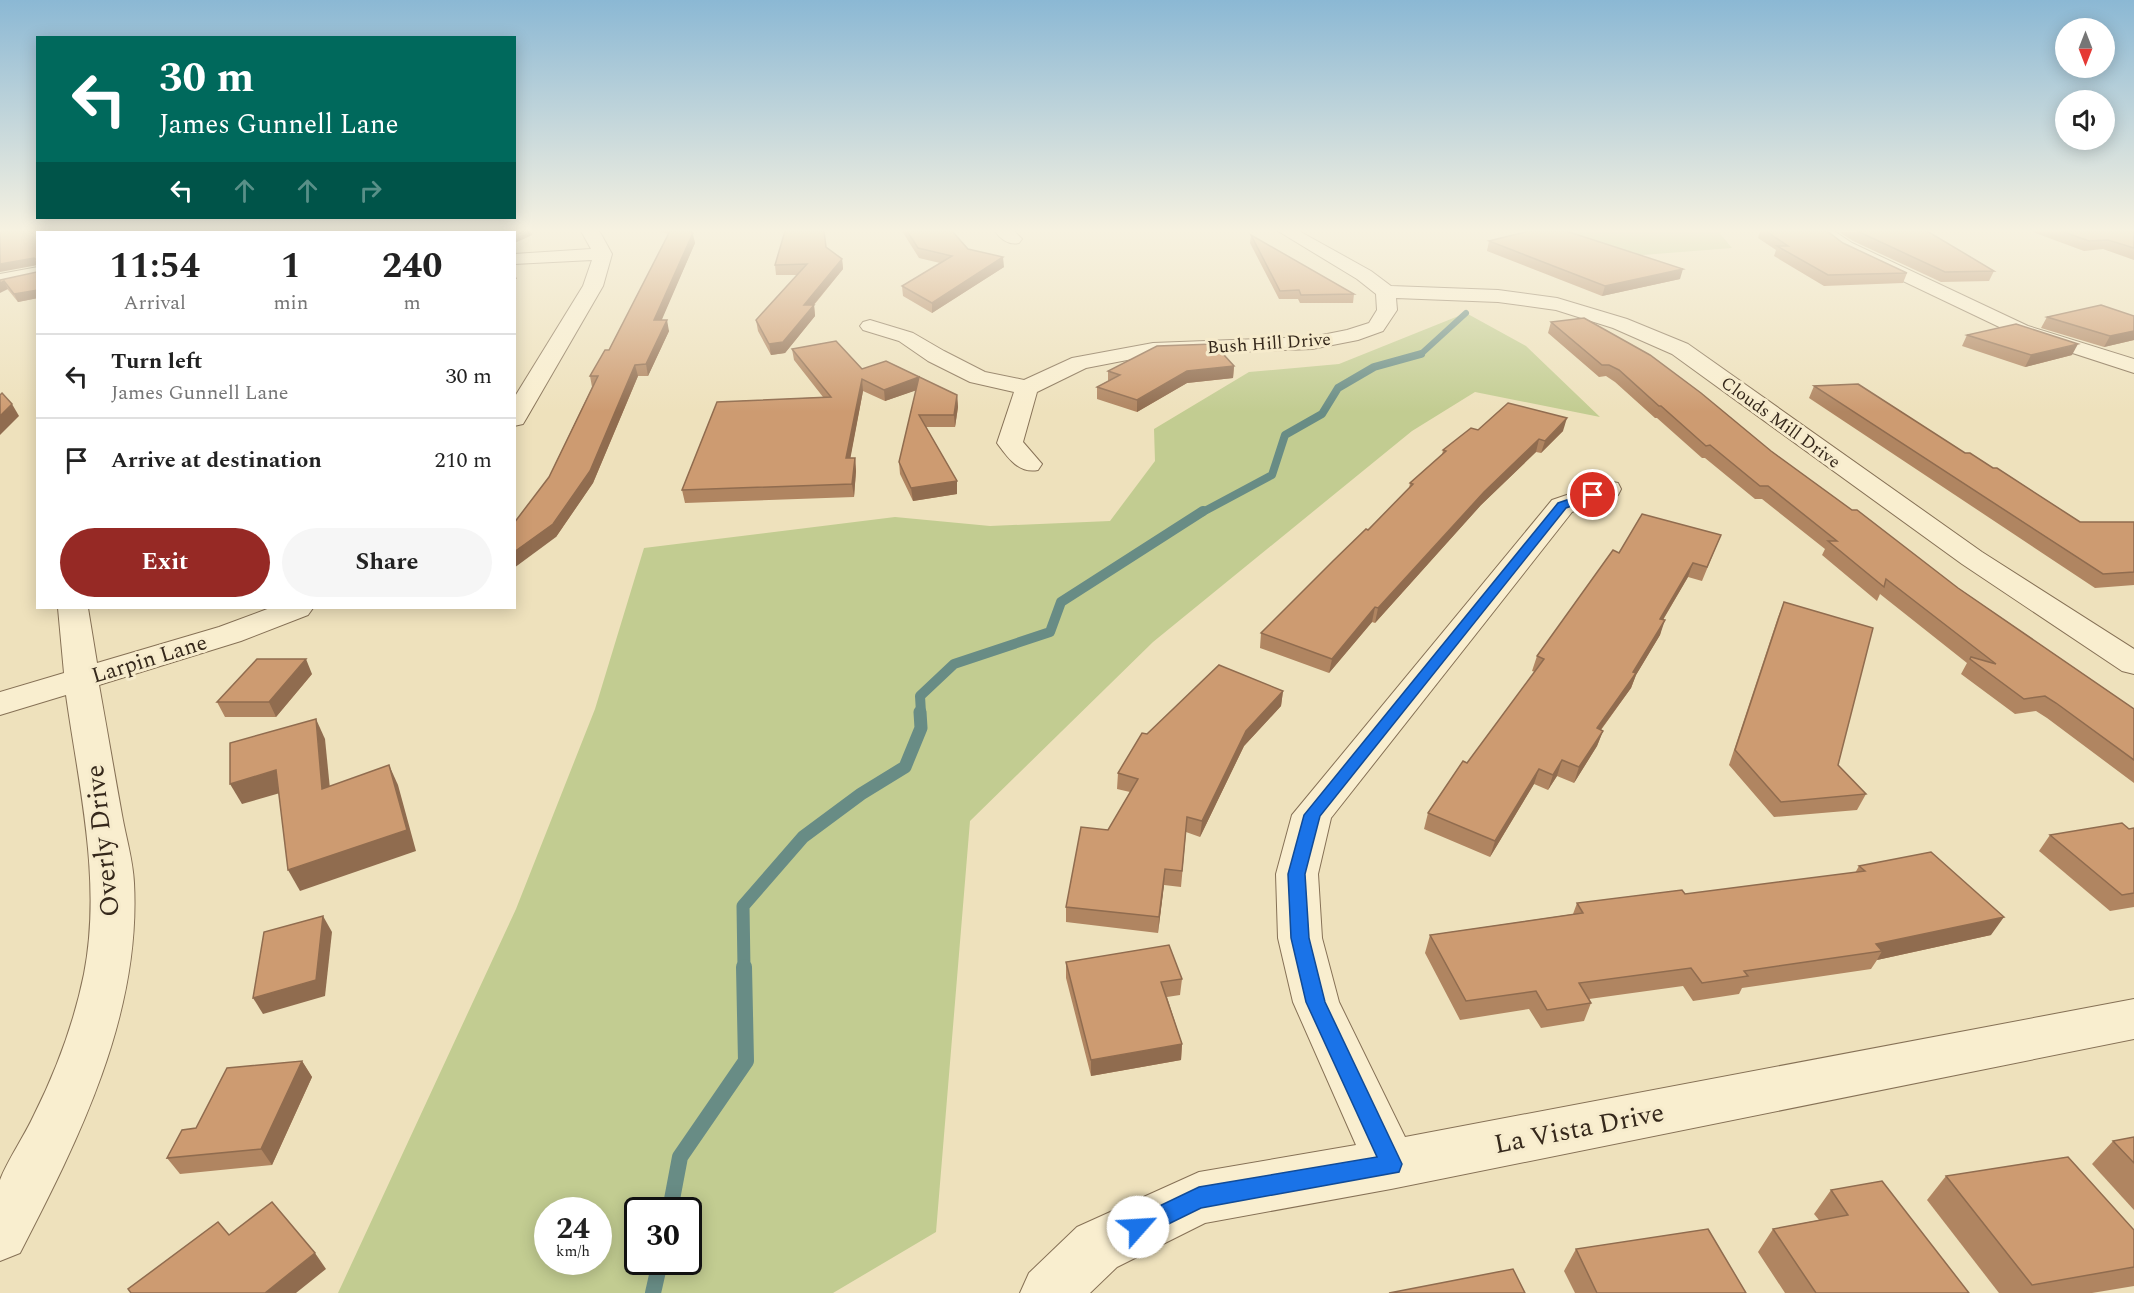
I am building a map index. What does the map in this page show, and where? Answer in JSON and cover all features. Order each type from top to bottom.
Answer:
[{"type":"street","points":[[516,416],[590,291]]},
{"type":"street","points":[[1938,291],[1999,321],[2045,339],[2134,366]]},
{"type":"street","name":"Bush Hill Drive","points":[[1026,388],[1080,363],[1153,349],[1312,343],[1351,336],[1376,327],[1387,310],[1386,292]]},
{"type":"street","name":"Clouds Mill Drive","points":[[1386,292],[1516,298],[1578,310],[1639,329],[1680,349],[1972,558],[2134,664]]},
{"type":"street","points":[[870,326],[906,337],[936,356],[978,377],[1026,388],[1010,443],[1029,464]]},
{"type":"street","points":[[1391,1164],[1316,1002],[1300,938],[1297,874],[1312,815],[1562,506],[1608,489]]},
{"type":"street","name":"Overly Drive","points":[[0,1234],[24,1191],[80,1070],[102,998],[112,935],[113,882],[81,679],[80,646],[73,609]]},
{"type":"street","name":"Larpin Lane","points":[[0,704],[230,634],[294,609]]},
{"type":"street","name":"La Vista Drive","points":[[1048,1293],[1097,1247],[1199,1198],[1391,1164],[2134,1019]]},
{"type":"green space","points":[[1466,313],[1526,346],[1600,417],[1475,392],[1412,431],[1153,642],[970,821],[936,1232],[833,1293],[338,1293],[516,909],[595,709],[644,548],[895,517],[990,526],[1110,521],[1155,461],[1154,429],[1249,372],[1339,364]]},
{"type":"building","points":[[12,291],[30,291],[14,294]]},
{"type":"building","points":[[639,291],[667,291],[654,320],[667,320],[646,364],[635,365],[590,471],[553,524],[516,551],[516,520],[549,477],[598,376],[590,376],[605,350],[609,350]]},
{"type":"building","points":[[782,291],[815,291],[804,305],[814,305],[783,342],[769,344],[756,320]]},
{"type":"building","points":[[911,291],[950,291],[932,303]]},
{"type":"building","points":[[1300,291],[1349,291],[1354,294],[1301,295]]},
{"type":"building","points":[[2101,305],[2134,316],[2134,331],[2110,336],[2047,317]]},
{"type":"building","points":[[1584,318],[1650,355],[1701,393],[1771,451],[1852,510],[1857,510],[1958,588],[2134,709],[2134,760],[2045,696],[2024,699],[1970,659],[1971,657],[1996,664],[1886,579],[1884,587],[1828,541],[1837,541],[1768,486],[1760,486],[1710,445],[1706,446],[1619,370],[1609,365],[1602,365],[1551,322]]},
{"type":"building","points":[[2016,324],[2078,344],[2031,355],[1967,335]]},
{"type":"building","points":[[836,341],[862,369],[886,361],[957,395],[954,415],[919,415],[957,481],[911,488],[899,462],[919,377],[884,390],[862,379],[846,458],[855,458],[852,484],[682,490],[717,402],[831,397],[792,349]]},
{"type":"building","points":[[1214,344],[1234,366],[1187,371],[1137,400],[1097,387],[1120,375],[1108,371],[1157,346]]},
{"type":"building","points":[[1858,384],[1965,453],[1970,453],[1993,468],[1997,468],[2080,522],[2134,522],[2134,572],[2103,574],[1814,386]]},
{"type":"building","points":[[2,393],[12,404],[0,416],[0,395]]},
{"type":"building","points":[[1508,403],[1567,418],[1545,441],[1539,439],[1484,492],[1378,608],[1375,607],[1332,659],[1261,633],[1366,529],[1368,530],[1413,484],[1410,483],[1446,451],[1443,450],[1471,428],[1478,430]]},
{"type":"building","points":[[1642,514],[1721,535],[1707,567],[1693,563],[1660,619],[1665,620],[1633,672],[1636,673],[1597,728],[1603,731],[1579,767],[1562,760],[1553,775],[1539,769],[1495,841],[1428,813],[1463,761],[1467,763],[1544,659],[1537,656],[1613,550],[1619,553]]},
{"type":"building","points":[[1784,602],[1873,628],[1838,765],[1866,794],[1781,802],[1735,750]]},
{"type":"building","points":[[257,659],[306,659],[269,702],[217,702]]},
{"type":"building","points":[[1219,665],[1283,691],[1246,731],[1202,821],[1187,817],[1182,871],[1165,869],[1159,917],[1066,907],[1081,827],[1108,830],[1138,779],[1118,773],[1142,733],[1147,734]]},
{"type":"building","points":[[316,719],[322,789],[389,765],[407,830],[288,870],[276,770],[230,784],[230,743]]},
{"type":"building","points":[[2122,823],[2129,829],[2134,828],[2134,893],[2122,895],[2050,835]]},
{"type":"building","points":[[1931,852],[2004,917],[1876,944],[1882,951],[1744,971],[1748,976],[1702,983],[1691,968],[1579,983],[1591,1003],[1547,1010],[1536,991],[1466,1001],[1430,935],[1583,913],[1577,903],[1682,890],[1685,894],[1865,871],[1859,866]]},
{"type":"building","points":[[323,916],[316,980],[253,998],[264,932]]},
{"type":"building","points":[[1169,945],[1182,979],[1161,982],[1182,1044],[1091,1060],[1066,962]]},
{"type":"building","points":[[302,1061],[261,1149],[167,1158],[182,1130],[196,1128],[227,1068]]},
{"type":"building","points":[[2134,1137],[2134,1163],[2113,1141]]},
{"type":"building","points":[[2068,1157],[2134,1230],[2134,1267],[2032,1285],[1946,1176]]},
{"type":"building","points":[[1882,1181],[1969,1293],[1816,1293],[1773,1229],[1848,1215],[1831,1190]]},
{"type":"building","points":[[272,1202],[315,1253],[265,1293],[131,1293],[128,1289],[218,1222],[229,1235]]},
{"type":"building","points":[[1708,1229],[1746,1293],[1597,1293],[1576,1249]]},
{"type":"building","points":[[1513,1269],[1525,1293],[1389,1293]]},
{"type":"waterway","points":[[1421,354],[1466,313]]},
{"type":"waterway","points":[[1201,513],[1272,475],[1285,435],[1322,414],[1338,388],[1374,367],[1421,354]]},
{"type":"waterway","points":[[1415,356],[1421,354]]},
{"type":"waterway","points":[[921,713],[920,696],[954,664],[1050,632],[1061,602],[1203,511]]},
{"type":"waterway","points":[[744,968],[743,906],[803,837],[861,794],[905,767],[921,728],[920,712]]},
{"type":"waterway","points":[[672,1197],[680,1157],[746,1061],[744,967]]},
{"type":"waterway","points":[[653,1293],[657,1275]]},
{"type":"route","points":[[1138,1227],[1199,1198],[1391,1164],[1316,1002],[1300,938],[1297,874],[1312,815],[1562,506],[1593,495]]}]
